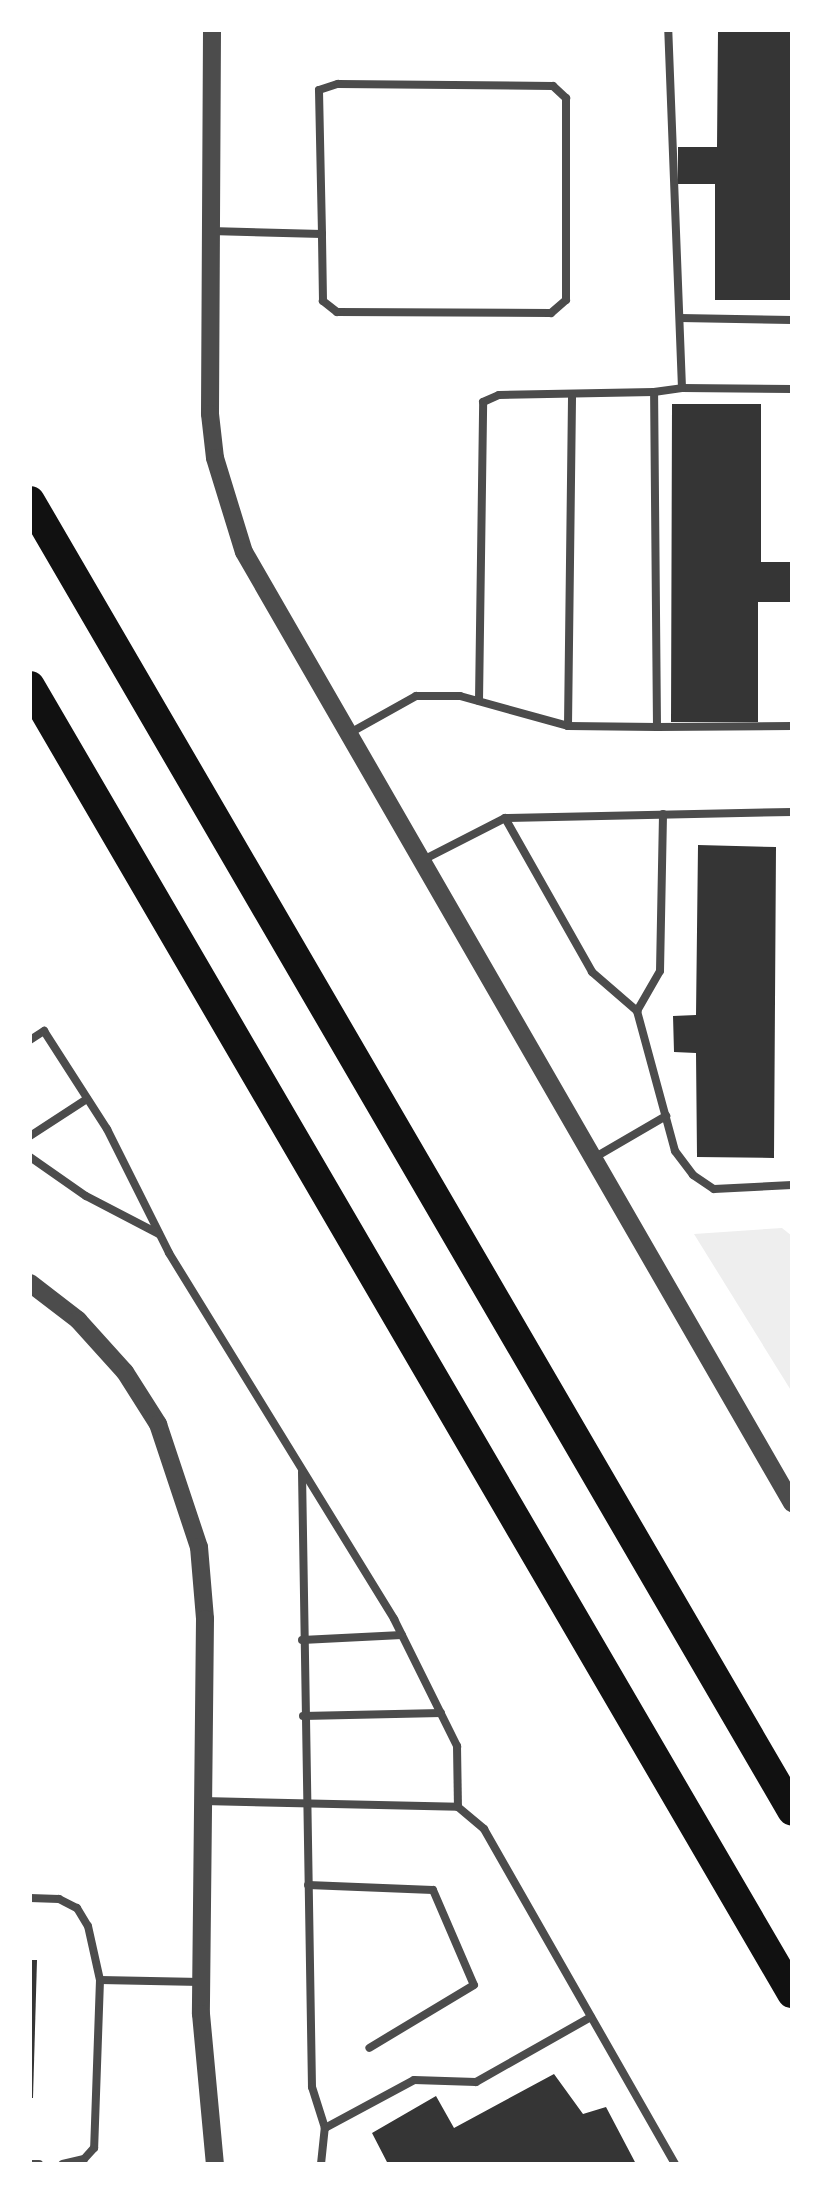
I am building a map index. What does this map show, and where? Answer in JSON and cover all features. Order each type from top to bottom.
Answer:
[{"type":"highway","points":[[30,501],[792,1810]]},
{"type":"highway","points":[[30,686],[792,1993]]},
{"type":"street","points":[[212,30],[210,414],[228,506],[270,606],[792,1503]]},
{"type":"street","points":[[30,1283],[78,1320],[125,1372],[158,1424],[180,1479],[199,1547],[205,1620],[201,1982],[215,2164]]},
{"type":"lane","points":[[668,30],[682,388]]},
{"type":"lane","points":[[338,84],[554,86],[566,98],[566,300],[551,313],[336,312],[323,301],[322,234],[319,90],[338,84]]},
{"type":"lane","points":[[210,231],[322,234]]},
{"type":"lane","points":[[680,318],[792,320]]},
{"type":"lane","points":[[478,701],[484,402],[500,396],[682,388],[792,389]]},
{"type":"lane","points":[[654,392],[657,727]]},
{"type":"lane","points":[[568,726],[572,394]]},
{"type":"lane","points":[[346,736],[416,696],[478,701],[568,726],[792,726]]},
{"type":"lane","points":[[419,862],[505,818],[792,812]]},
{"type":"lane","points":[[637,1011],[660,972],[663,814]]},
{"type":"lane","points":[[505,818],[592,972],[637,1011],[675,1151],[714,1189],[792,1185]]},
{"type":"lane","points":[[30,1040],[44,1031],[87,1099],[160,1234],[402,1635],[457,1746],[458,1807]]},
{"type":"lane","points":[[30,1136],[87,1099]]},
{"type":"lane","points":[[592,1160],[666,1116]]},
{"type":"lane","points":[[30,1157],[86,1196],[160,1234]]},
{"type":"lane","points":[[302,1472],[312,2087],[325,2128],[321,2164]]},
{"type":"lane","points":[[302,1640],[402,1635]]},
{"type":"lane","points":[[304,1716],[440,1712]]},
{"type":"lane","points":[[203,1801],[458,1807],[484,1829],[675,2164]]},
{"type":"lane","points":[[308,1885],[433,1890],[474,1985],[369,2048]]},
{"type":"lane","points":[[30,1898],[59,1899],[77,1908],[88,1926],[100,1980],[94,2148],[84,2159],[63,2164]]},
{"type":"lane","points":[[100,1980],[201,1982]]},
{"type":"lane","points":[[325,2128],[414,2080],[476,2082],[591,2017]]},
{"type":"lane","points":[[30,2164],[39,2164]]},
{"type":"shaded area","points":[[782,1228],[792,1236],[792,1392],[694,1234]]},
{"type":"building","points":[[718,30],[792,31],[792,300],[715,300],[715,184],[678,184],[678,147],[717,147]]},
{"type":"building","points":[[672,404],[761,404],[761,562],[792,562],[792,602],[758,602],[758,722],[671,722]]},
{"type":"building","points":[[698,845],[776,847],[774,1158],[697,1157],[696,1053],[674,1052],[673,1016],[696,1015]]},
{"type":"building","points":[[30,1960],[37,1960],[33,2098],[30,2098]]},
{"type":"building","points":[[554,2074],[583,2114],[606,2107],[636,2164],[388,2164],[372,2133],[436,2096],[454,2128]]}]
